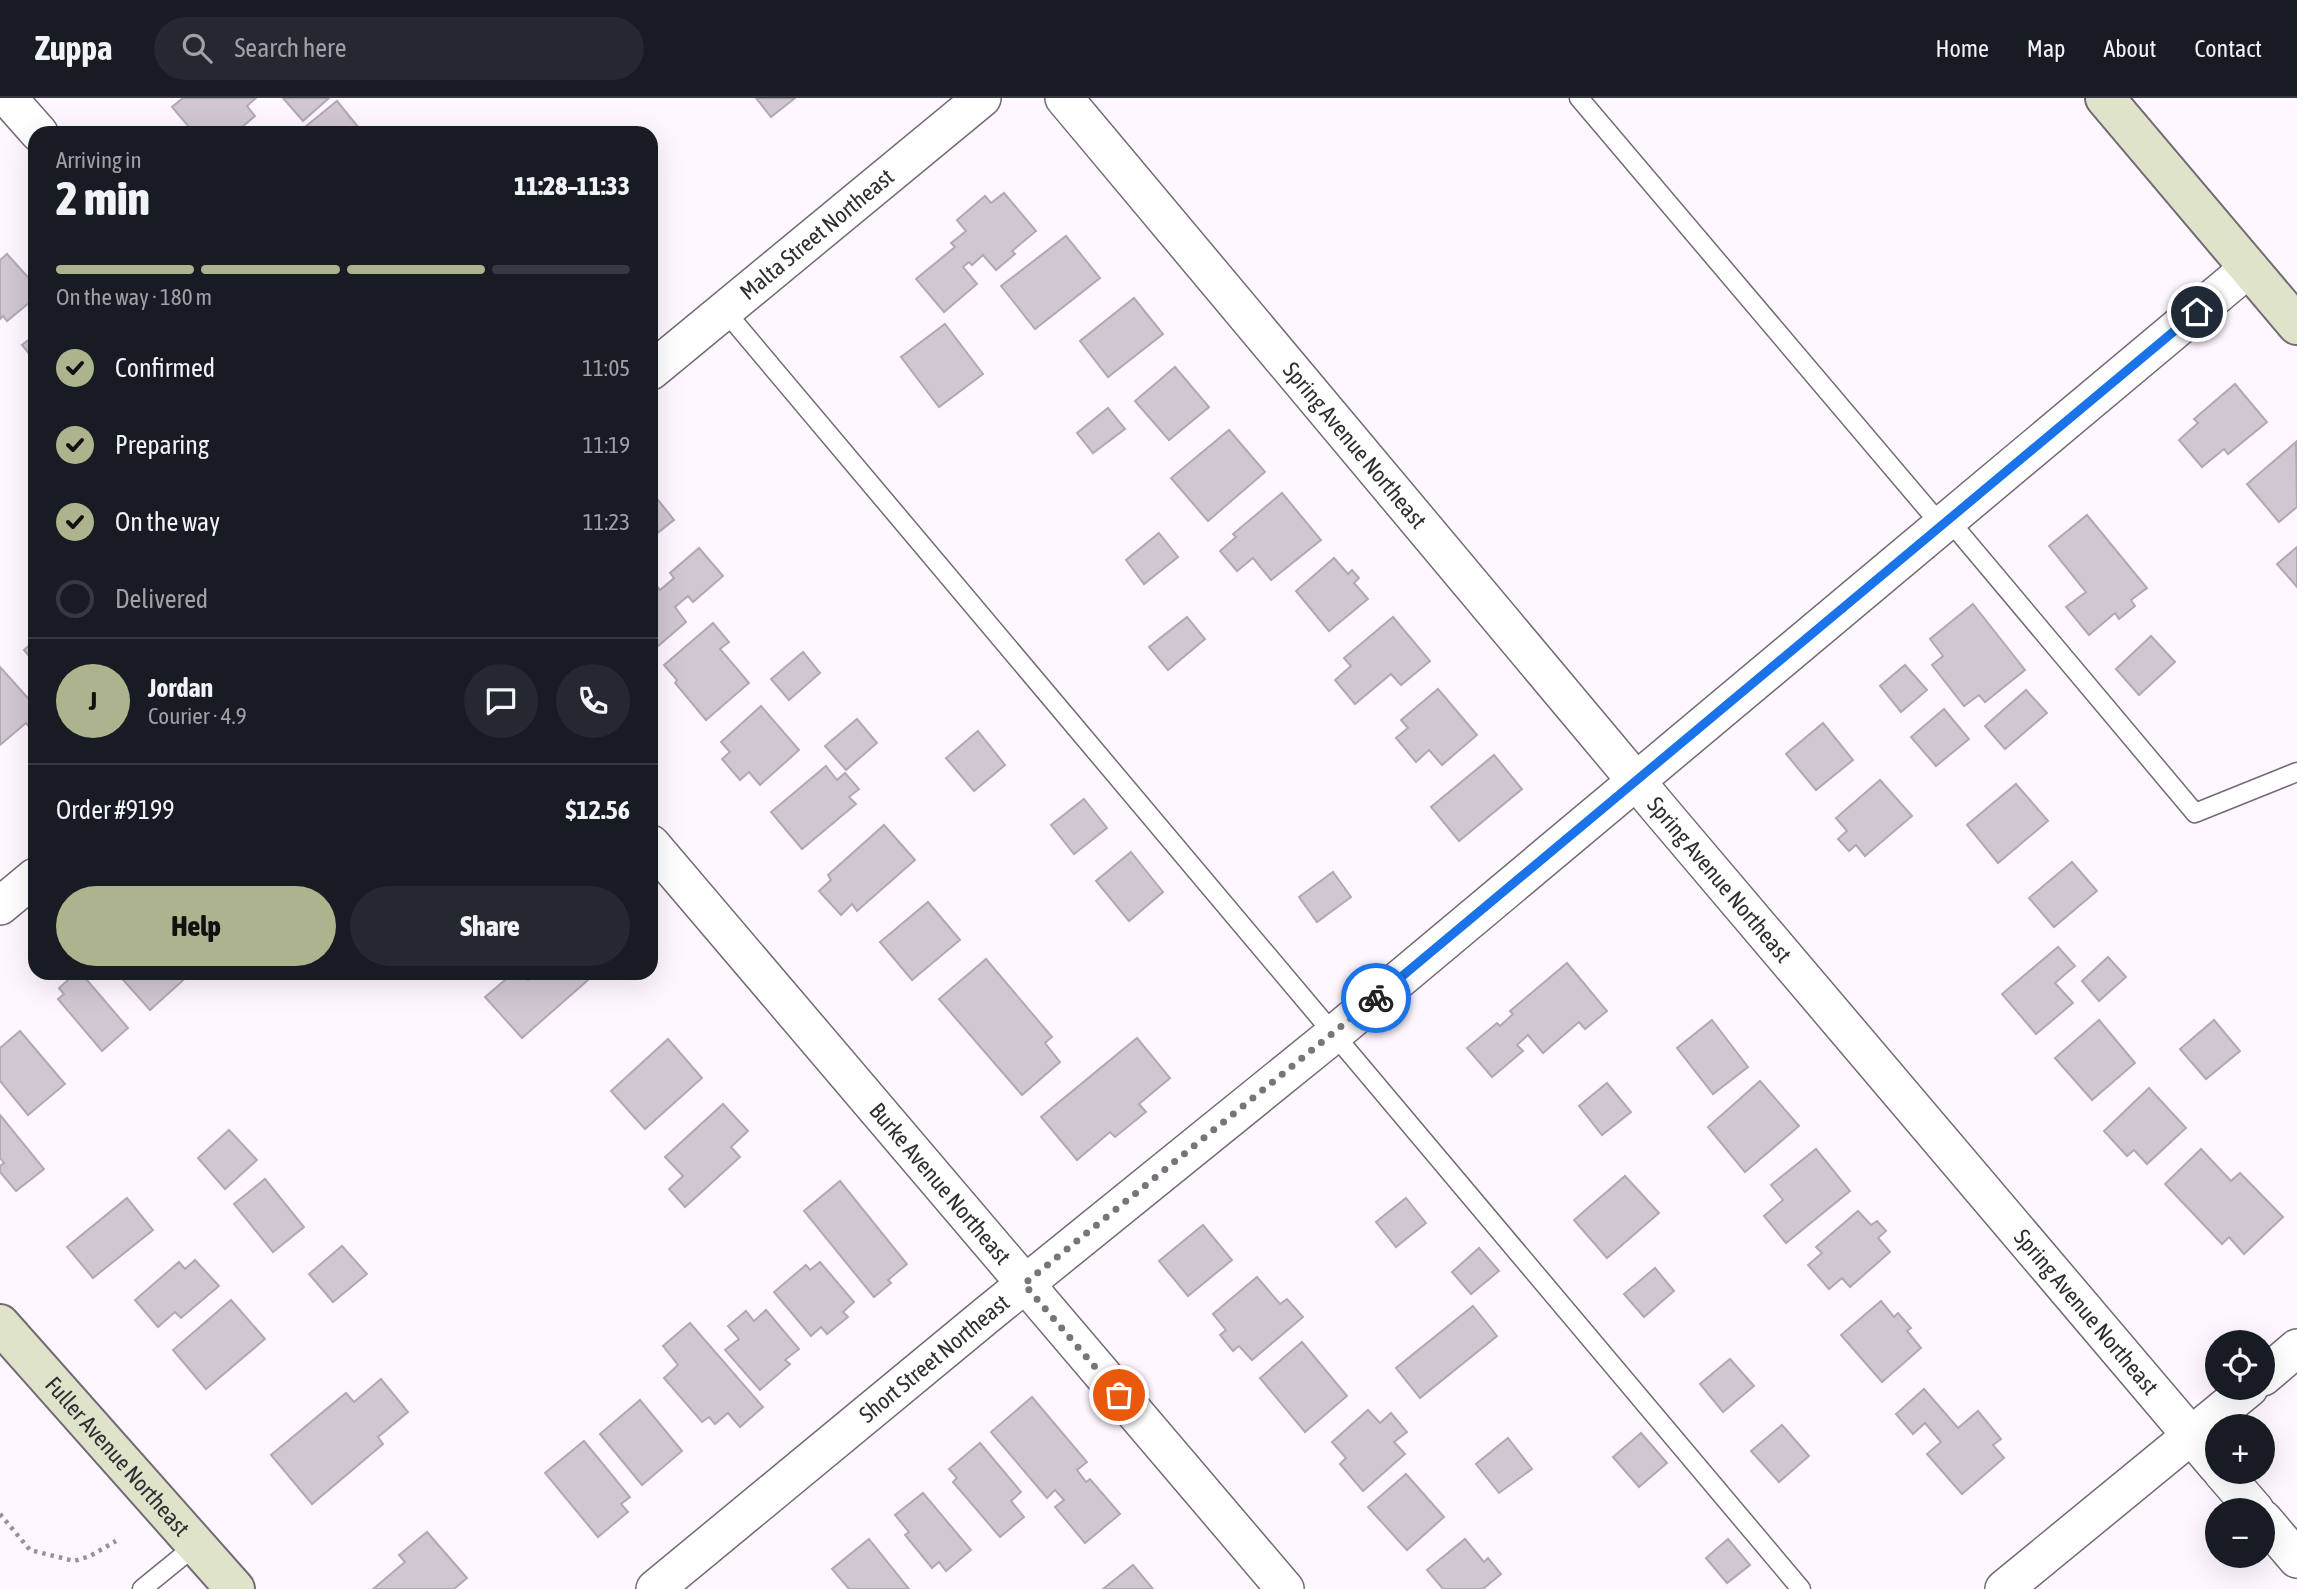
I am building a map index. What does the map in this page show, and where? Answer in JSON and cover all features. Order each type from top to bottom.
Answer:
[{"type":"main road","points":[[2105,98],[2297,325]]},
{"type":"main road","name":"Fuller Avenue Northeast","points":[[0,1324],[235,1589]]},
{"type":"street","points":[[8,98],[33,126]]},
{"type":"street","name":"Malta Street Northeast","points":[[658,366],[982,98]]},
{"type":"street","name":"Spring Avenue Northeast","points":[[1064,98],[2205,1452]]},
{"type":"street","name":"Short Street Northeast","points":[[655,1589],[1024,1284],[1334,1034],[2249,268]]},
{"type":"street","name":"Burke Avenue Northeast","points":[[658,852],[1285,1589]]},
{"type":"street","points":[[0,906],[28,883]]},
{"type":"street","points":[[2275,1367],[2297,1348]]},
{"type":"street","points":[[2004,1589],[2234,1400]]},
{"type":"street","points":[[2232,1484],[2245,1498]]},
{"type":"street","points":[[2275,1533],[2297,1559]]},
{"type":"lane","points":[[1579,98],[2195,813],[2297,772]]},
{"type":"lane","points":[[725,311],[1801,1589]]},
{"type":"lane","points":[[142,1589],[196,1545]]},
{"type":"path","points":[[0,1514],[30,1549],[74,1561],[90,1556],[116,1541]]},
{"type":"building","points":[[183,98],[256,98],[247,106],[255,116],[243,126],[188,126],[172,107]]},
{"type":"building","points":[[283,98],[329,98],[303,121]]},
{"type":"building","points":[[756,98],[795,98],[771,117]]},
{"type":"building","points":[[337,101],[357,126],[306,126]]},
{"type":"building","points":[[1004,193],[1036,231],[1012,251],[1015,254],[996,270],[983,255],[972,265],[969,262],[963,267],[977,284],[944,312],[916,279],[955,247],[951,243],[966,231],[957,220],[985,196],[991,203]]},
{"type":"building","points":[[1066,236],[1100,278],[1035,329],[1001,286]]},
{"type":"building","points":[[7,254],[28,277],[28,304],[7,321],[3,316],[0,319],[0,260]]},
{"type":"building","points":[[1134,298],[1163,334],[1108,377],[1080,341]]},
{"type":"building","points":[[945,324],[983,374],[939,407],[901,357]]},
{"type":"building","points":[[28,340],[28,352],[22,345]]},
{"type":"building","points":[[1175,367],[1209,407],[1169,440],[1135,401]]},
{"type":"building","points":[[2235,384],[2267,422],[2228,454],[2224,449],[2202,467],[2179,440],[2198,423],[2194,419]]},
{"type":"building","points":[[1108,408],[1125,429],[1093,453],[1077,433]]},
{"type":"building","points":[[1229,430],[1265,472],[1208,521],[1171,478]]},
{"type":"building","points":[[2296,442],[2297,507],[2279,522],[2247,484]]},
{"type":"building","points":[[1282,493],[1321,540],[1271,580],[1253,558],[1237,571],[1220,551],[1236,537],[1233,534]]},
{"type":"building","points":[[658,500],[674,520],[658,533]]},
{"type":"building","points":[[2087,515],[2147,588],[2131,600],[2135,606],[2119,619],[2115,613],[2089,635],[2066,607],[2086,592],[2049,546]]},
{"type":"building","points":[[1159,533],[1178,557],[1144,584],[1126,560]]},
{"type":"building","points":[[2297,547],[2297,587],[2277,564]]},
{"type":"building","points":[[699,548],[723,576],[693,602],[688,596],[675,607],[686,622],[658,646],[658,588],[660,590],[674,578],[670,573]]},
{"type":"building","points":[[1334,558],[1348,574],[1352,570],[1359,578],[1354,583],[1368,599],[1329,631],[1296,591]]},
{"type":"building","points":[[1973,604],[2025,670],[1985,702],[1979,695],[1964,706],[1932,665],[1943,656],[1930,639]]},
{"type":"building","points":[[1187,617],[1205,639],[1168,670],[1149,647]]},
{"type":"building","points":[[1393,617],[1430,661],[1401,685],[1391,674],[1355,704],[1335,680],[1351,666],[1344,658]]},
{"type":"building","points":[[713,623],[729,642],[720,649],[749,683],[706,720],[675,683],[677,680],[664,665]]},
{"type":"building","points":[[2151,636],[2175,662],[2139,695],[2116,669]]},
{"type":"building","points":[[803,652],[820,673],[789,700],[771,679]]},
{"type":"building","points":[[1905,665],[1927,690],[1901,712],[1880,686]]},
{"type":"building","points":[[0,667],[28,698],[28,726],[26,723],[0,745]]},
{"type":"building","points":[[1438,689],[1477,735],[1442,765],[1429,750],[1416,762],[1396,738],[1408,728],[1401,720]]},
{"type":"building","points":[[2026,690],[2047,713],[2005,749],[1985,726]]},
{"type":"building","points":[[761,706],[799,750],[760,785],[749,772],[740,780],[722,759],[730,752],[721,742]]},
{"type":"building","points":[[1944,709],[1969,739],[1936,766],[1911,737]]},
{"type":"building","points":[[857,719],[877,743],[846,770],[825,746]]},
{"type":"building","points":[[1823,723],[1853,760],[1816,790],[1786,754]]},
{"type":"building","points":[[978,731],[1005,765],[974,791],[946,758]]},
{"type":"building","points":[[1494,755],[1522,789],[1459,841],[1431,807]]},
{"type":"building","points":[[826,766],[837,780],[845,773],[859,789],[849,797],[856,804],[802,849],[771,812]]},
{"type":"building","points":[[1880,780],[1912,816],[1865,856],[1856,845],[1849,851],[1838,839],[1847,831],[1836,818]]},
{"type":"building","points":[[2016,784],[2048,821],[1998,863],[1967,825]]},
{"type":"building","points":[[1084,799],[1107,828],[1074,854],[1051,825]]},
{"type":"building","points":[[884,825],[915,860],[857,911],[852,904],[841,915],[819,891],[831,880],[828,875]]},
{"type":"building","points":[[1131,852],[1163,892],[1129,921],[1096,881]]},
{"type":"building","points":[[2072,862],[2097,891],[2054,927],[2029,898]]},
{"type":"building","points":[[1333,872],[1351,897],[1317,922],[1299,897]]},
{"type":"building","points":[[928,902],[960,940],[912,980],[880,942]]},
{"type":"building","points":[[2058,947],[2075,966],[2055,983],[2073,1003],[2036,1034],[2002,994]]},
{"type":"building","points":[[2108,957],[2126,977],[2099,1001],[2082,981]]},
{"type":"building","points":[[986,959],[1052,1037],[1045,1043],[1060,1062],[1022,1095],[939,999]]},
{"type":"building","points":[[1567,963],[1607,1011],[1585,1029],[1579,1022],[1543,1053],[1528,1035],[1517,1045],[1523,1051],[1492,1077],[1467,1048],[1497,1023],[1500,1026],[1513,1014],[1510,1011]]},
{"type":"building","points":[[68,980],[87,980],[128,1028],[102,1051],[58,999],[64,994],[59,988]]},
{"type":"building","points":[[123,980],[183,980],[150,1010]]},
{"type":"building","points":[[505,980],[588,980],[522,1038],[485,997]]},
{"type":"building","points":[[1712,1020],[1748,1067],[1713,1094],[1677,1048]]},
{"type":"building","points":[[2099,1020],[2135,1063],[2092,1100],[2055,1058]]},
{"type":"building","points":[[2214,1020],[2240,1051],[2206,1079],[2180,1049]]},
{"type":"building","points":[[20,1031],[65,1084],[28,1115],[0,1081],[0,1048]]},
{"type":"building","points":[[1137,1038],[1170,1078],[1139,1104],[1146,1112],[1115,1137],[1110,1132],[1077,1160],[1041,1117]]},
{"type":"building","points":[[668,1039],[702,1078],[645,1129],[611,1091]]},
{"type":"building","points":[[1760,1081],[1799,1126],[1745,1172],[1708,1127]]},
{"type":"building","points":[[1607,1083],[1631,1112],[1602,1135],[1579,1106]]},
{"type":"building","points":[[2149,1088],[2186,1128],[2147,1164],[2134,1150],[2127,1156],[2104,1131]]},
{"type":"building","points":[[723,1104],[748,1131],[731,1147],[740,1157],[685,1207],[669,1189],[683,1176],[665,1157]]},
{"type":"building","points":[[0,1115],[44,1169],[16,1191],[0,1172],[0,1166],[4,1163],[0,1158]]},
{"type":"building","points":[[229,1130],[257,1160],[225,1189],[198,1158]]},
{"type":"building","points":[[1816,1149],[1850,1191],[1786,1243],[1764,1216],[1783,1200],[1771,1185]]},
{"type":"building","points":[[2201,1149],[2231,1181],[2240,1173],[2283,1217],[2244,1254],[2229,1237],[2222,1244],[2165,1184]]},
{"type":"building","points":[[1625,1176],[1659,1213],[1607,1258],[1574,1220]]},
{"type":"building","points":[[265,1179],[304,1227],[273,1252],[234,1204]]},
{"type":"building","points":[[840,1181],[907,1264],[888,1280],[891,1283],[874,1297],[804,1211]]},
{"type":"building","points":[[127,1198],[153,1230],[93,1278],[67,1247]]},
{"type":"building","points":[[1406,1198],[1426,1223],[1396,1247],[1376,1222]]},
{"type":"building","points":[[1858,1211],[1871,1225],[1877,1221],[1886,1231],[1878,1238],[1890,1252],[1850,1287],[1842,1278],[1829,1289],[1808,1265],[1822,1253],[1816,1247]]},
{"type":"building","points":[[1203,1225],[1232,1260],[1188,1296],[1159,1261]]},
{"type":"building","points":[[342,1246],[367,1274],[333,1302],[309,1274]]},
{"type":"building","points":[[1479,1248],[1499,1271],[1471,1294],[1452,1272]]},
{"type":"building","points":[[195,1260],[219,1286],[181,1318],[175,1312],[158,1327],[135,1300],[179,1262],[185,1269]]},
{"type":"building","points":[[820,1262],[854,1302],[843,1312],[848,1317],[827,1334],[821,1327],[811,1336],[774,1292],[806,1265],[810,1270]]},
{"type":"building","points":[[1655,1268],[1674,1291],[1644,1317],[1624,1294]]},
{"type":"building","points":[[1257,1277],[1280,1304],[1287,1299],[1303,1317],[1252,1360],[1239,1346],[1233,1351],[1220,1335],[1226,1330],[1213,1314]]},
{"type":"building","points":[[231,1300],[265,1339],[206,1389],[173,1350]]},
{"type":"building","points":[[1881,1301],[1894,1317],[1898,1313],[1911,1328],[1907,1331],[1921,1348],[1882,1382],[1841,1335]]},
{"type":"building","points":[[1473,1306],[1497,1336],[1420,1398],[1396,1368]]},
{"type":"building","points":[[766,1310],[799,1349],[785,1360],[790,1364],[760,1390],[725,1350],[739,1339],[728,1326],[746,1311],[754,1321]]},
{"type":"building","points":[[690,1323],[763,1407],[740,1427],[728,1413],[715,1424],[709,1417],[702,1422],[664,1378],[678,1365],[663,1346]]},
{"type":"building","points":[[1302,1342],[1347,1396],[1305,1432],[1260,1378]]},
{"type":"building","points":[[1730,1359],[1754,1386],[1723,1412],[1700,1384]]},
{"type":"building","points":[[381,1379],[408,1412],[378,1437],[383,1444],[312,1504],[271,1455],[346,1393],[354,1402]]},
{"type":"building","points":[[1924,1389],[1958,1428],[1978,1411],[2001,1439],[1993,1445],[2004,1458],[1962,1494],[1927,1454],[1941,1442],[1925,1423],[1913,1434],[1896,1414]]},
{"type":"building","points":[[1032,1397],[1087,1462],[1077,1470],[1086,1482],[1090,1479],[1120,1514],[1085,1543],[1055,1507],[1064,1500],[1055,1490],[1047,1498],[991,1432]]},
{"type":"building","points":[[640,1400],[682,1451],[642,1485],[600,1434]]},
{"type":"building","points":[[1368,1410],[1380,1423],[1391,1413],[1407,1432],[1394,1442],[1405,1454],[1363,1491],[1340,1464],[1346,1458],[1332,1442]]},
{"type":"building","points":[[1782,1425],[1809,1456],[1779,1482],[1751,1451]]},
{"type":"building","points":[[1641,1433],[1667,1463],[1639,1487],[1613,1457]]},
{"type":"building","points":[[1508,1438],[1532,1469],[1499,1493],[1476,1464]]},
{"type":"building","points":[[584,1441],[630,1497],[621,1504],[628,1512],[598,1537],[545,1473]]},
{"type":"building","points":[[980,1443],[1021,1492],[1011,1501],[1024,1517],[1000,1537],[953,1482],[957,1478],[949,1469]]},
{"type":"building","points":[[1406,1474],[1444,1517],[1407,1550],[1368,1507]]},
{"type":"building","points":[[923,1493],[971,1550],[946,1571],[939,1562],[932,1568],[905,1535],[909,1532],[895,1515]]},
{"type":"building","points":[[427,1532],[467,1578],[454,1589],[373,1589],[405,1562],[399,1555]]},
{"type":"building","points":[[869,1539],[909,1589],[849,1589],[832,1569]]},
{"type":"building","points":[[1465,1539],[1484,1562],[1488,1558],[1501,1574],[1483,1589],[1443,1589],[1427,1570]]},
{"type":"building","points":[[1728,1539],[1750,1565],[1727,1583],[1706,1558]]},
{"type":"building","points":[[1133,1565],[1153,1589],[1103,1589]]},
{"type":"way so far","points":[[1119,1395],[1024,1284],[1376,998]]},
{"type":"route","points":[[1376,998],[2197,312]]}]
